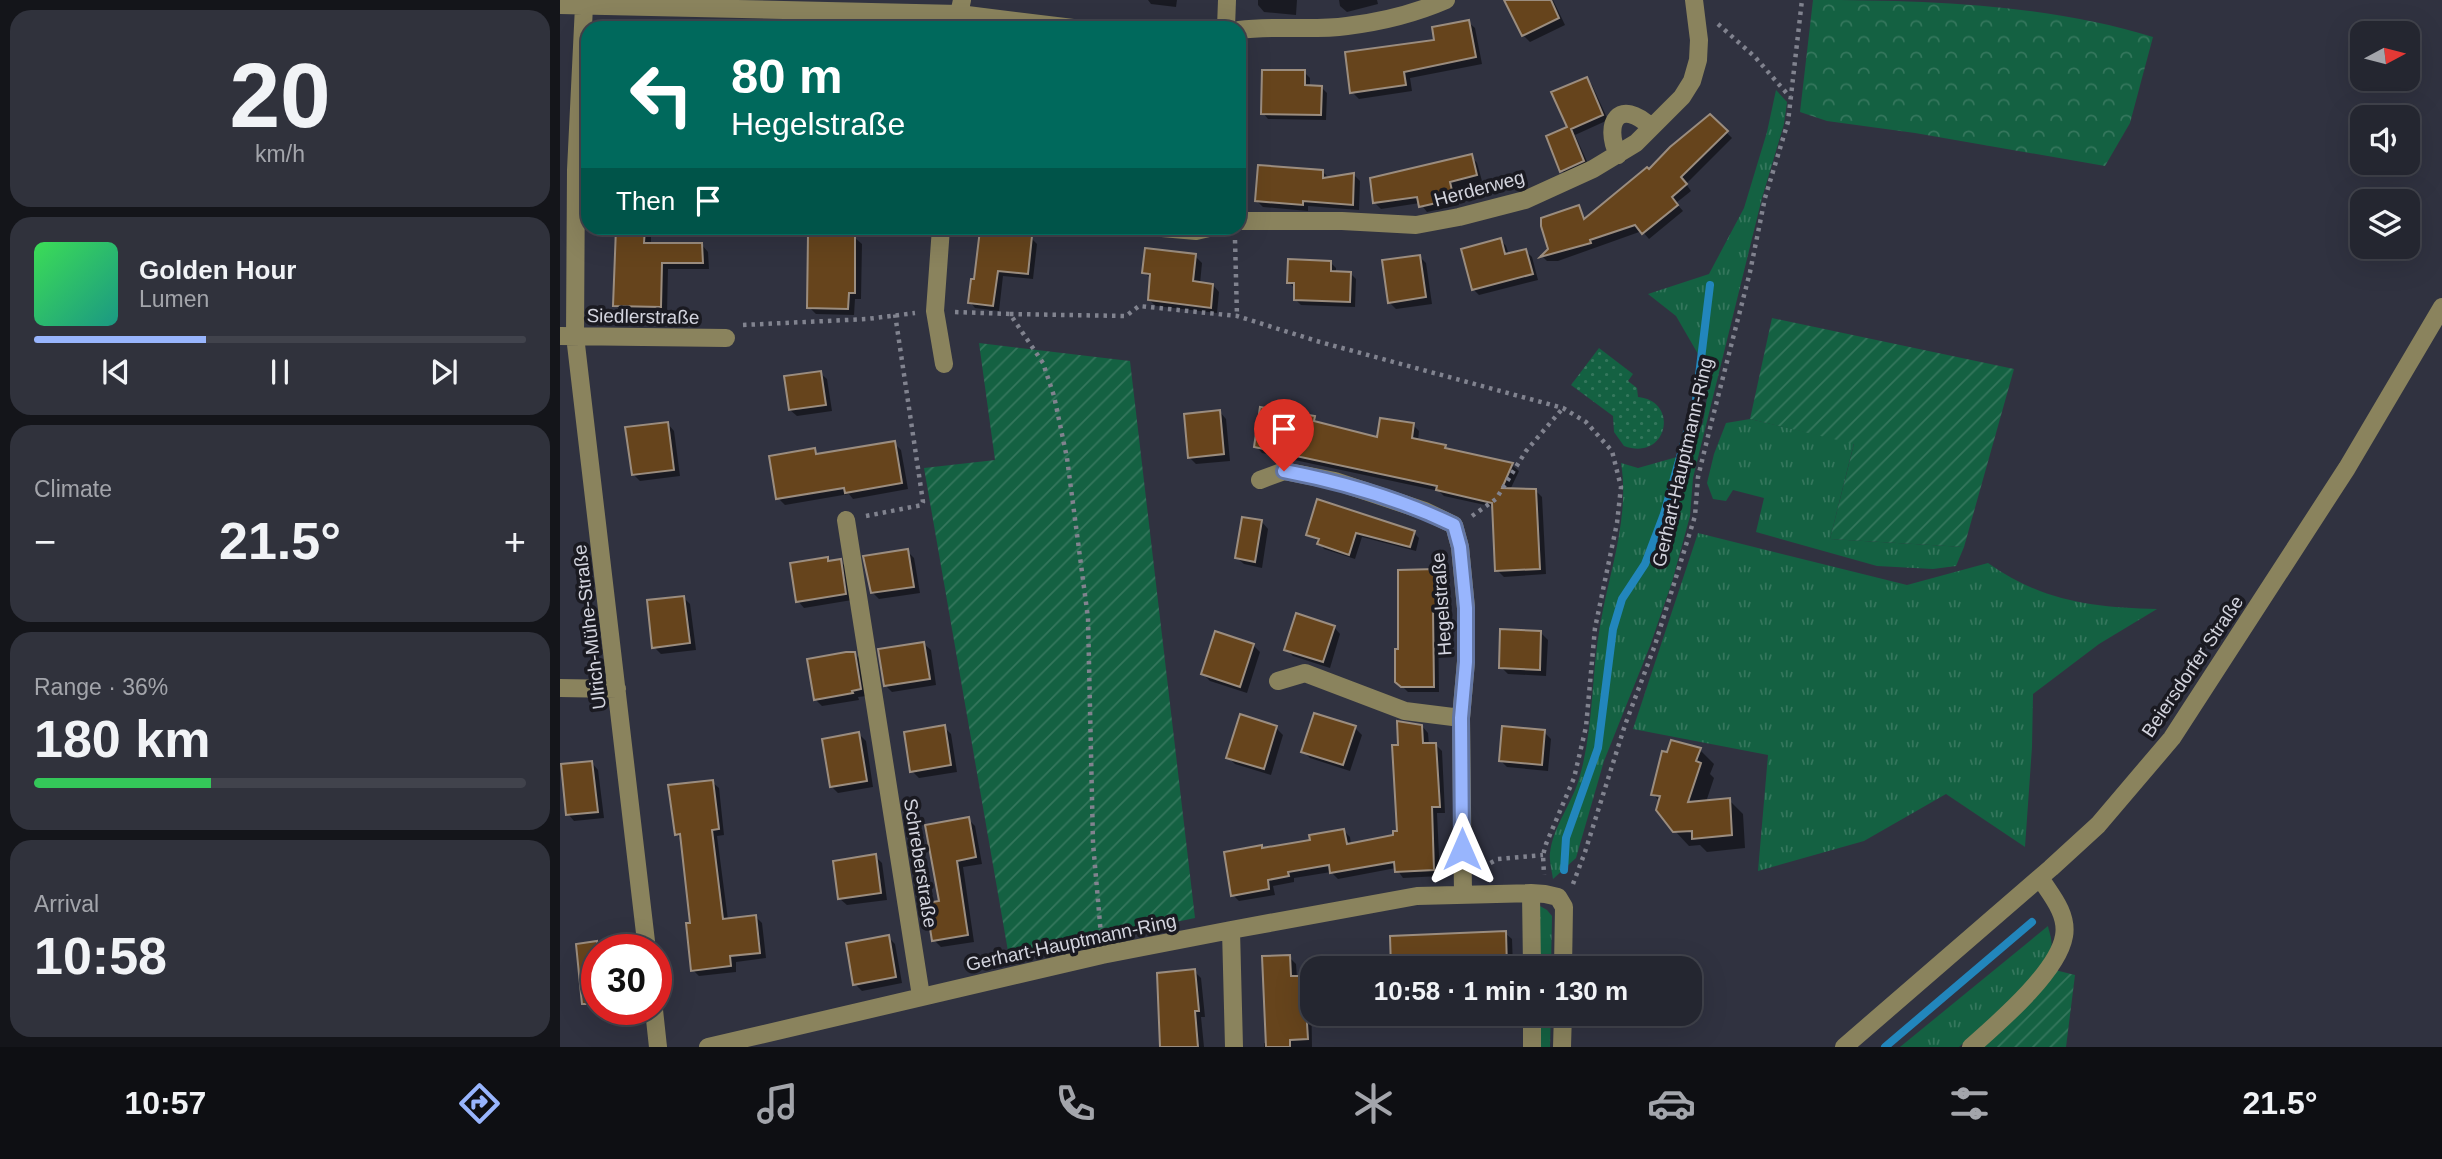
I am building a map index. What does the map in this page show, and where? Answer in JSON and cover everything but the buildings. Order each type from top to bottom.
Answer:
[{"type":"street","points":[[1226,21],[1227,0]]},
{"type":"street","points":[[1246,29],[1265,26],[1346,26],[1387,19],[1446,0]]},
{"type":"street","points":[[560,5],[959,14],[1016,21]]},
{"type":"street","name":"Ulrich-Mühe-Straße","points":[[583,21],[584,6]]},
{"type":"street","name":"Herderweg","points":[[1246,221],[1342,221],[1416,225],[1525,200],[1618,155],[1636,143],[1682,97],[1692,82],[1698,60],[1695,6]]},
{"type":"street","name":"Ulrich-Mühe-Straße","points":[[581,68],[568,336],[617,689],[645,934]]},
{"type":"street","points":[[1618,155],[1612,143],[1612,129],[1621,115],[1628,112],[1636,114],[1651,127]]},
{"type":"street","points":[[940,235],[935,311],[944,364]]},
{"type":"street","name":"Beiersdorfer Straße","points":[[1844,1047],[2098,825],[2172,738],[2347,468],[2442,307]]},
{"type":"street","name":"Siedlerstraße","points":[[568,336],[726,338]]},
{"type":"street","name":"Hegelstraße","points":[[1260,480],[1284,471],[1335,481],[1425,511],[1454,525],[1460,547],[1466,608],[1466,662],[1461,718],[1463,895]]},
{"type":"street","name":"Schreberstraße","points":[[846,520],[921,996]]},
{"type":"street","points":[[1278,681],[1305,673],[1405,710],[1461,718]]},
{"type":"street","points":[[560,688],[617,689]]},
{"type":"street","points":[[1971,1047],[1998,1023],[2043,975],[2051,965],[2064,936],[2061,908],[2040,878]]},
{"type":"street","points":[[1533,956],[1538,893],[1558,897],[1564,907],[1563,956]]},
{"type":"street","name":"Gerhart-Hauptmann-Ring","points":[[921,996],[1102,955],[1417,896],[1538,893]]},
{"type":"street","points":[[1231,930],[1234,1047]]},
{"type":"street","points":[[708,1047],[921,996]]},
{"type":"street","points":[[656,1025],[658,1047]]},
{"type":"street","points":[[1532,1026],[1532,1047]]},
{"type":"street","points":[[1562,1047],[1563,1026]]},
{"type":"path","name":"Gerhart-Hauptmann-Ring","points":[[1564,907],[1655,645],[1695,516],[1698,477],[1766,198],[1788,122],[1802,0]]},
{"type":"path","points":[[1695,6],[1755,57],[1791,98]]},
{"type":"path","points":[[1234,235],[1237,316]]},
{"type":"path","points":[[726,338],[738,326],[867,319],[935,311],[1126,316],[1139,306],[1237,316],[1346,349],[1563,408],[1586,422],[1612,451],[1621,487],[1595,628],[1586,726],[1574,778],[1543,855],[1538,893]]},
{"type":"path","points":[[846,520],[922,505],[923,502],[895,314]]},
{"type":"path","points":[[1010,314],[1043,363],[1054,396],[1073,499],[1088,618],[1093,843],[1102,955]]},
{"type":"path","points":[[1454,525],[1473,516],[1496,499],[1526,451],[1563,408]]},
{"type":"path","points":[[1462,875],[1498,859],[1543,855]]},
{"type":"green space","points":[[1813,0],[1985,6],[2071,17],[2153,37],[2130,123],[2105,166],[1915,133],[1827,121],[1800,112]]},
{"type":"green space","points":[[1776,90],[1787,102],[1784,124],[1762,198],[1693,478],[1690,516],[1672,582],[1650,646],[1604,761],[1576,858],[1553,879],[1550,859],[1552,843],[1579,779],[1584,760],[1597,645],[1621,525],[1621,463],[1638,468],[1684,455],[1703,423],[1708,392],[1698,354],[1676,316],[1648,294],[1709,274],[1744,208],[1767,132]]},
{"type":"green space","points":[[1772,318],[2014,369],[1964,547],[1830,539],[1854,444],[1750,419]]},
{"type":"green space","points":[[979,343],[1130,361],[1195,918],[1009,957],[924,468],[995,460]]},
{"type":"green space","points":[[1599,348],[1633,374],[1628,381],[1637,388],[1638,397],[1651,401],[1660,409],[1664,418],[1663,429],[1659,439],[1651,446],[1639,449],[1624,446],[1614,432],[1613,416],[1571,385]]},
{"type":"green space","points":[[1750,419],[1854,443],[1830,539],[1964,547],[1956,566],[1933,569],[1877,566],[1756,532],[1764,498],[1733,490],[1726,501],[1713,499],[1707,483],[1726,423]]},
{"type":"green space","points":[[1698,533],[1907,585],[1988,563],[2028,586],[2069,600],[2111,607],[2157,609],[2099,644],[2033,694],[2025,847],[1946,794],[1864,841],[1758,871],[1768,755],[1633,729]]},
{"type":"green space","points":[[1540,906],[1552,916],[1551,956],[1539,956]]},
{"type":"green space","points":[[2048,926],[2051,947],[2037,972],[1997,1014],[1959,1047],[1900,1047]]},
{"type":"green space","points":[[2055,970],[2075,975],[2066,1047],[1980,1047]]},
{"type":"green space","points":[[1538,1026],[1551,1026],[1550,1047],[1538,1047]]},
{"type":"waterway","points":[[1564,870],[1566,838],[1598,748],[1613,629],[1622,599],[1645,564],[1664,514],[1696,400],[1710,285]]},
{"type":"waterway","points":[[1885,1047],[2032,922]]},
{"type":"route","points":[[1284,471],[1335,481],[1425,511],[1454,525],[1460,547],[1466,608],[1466,662],[1461,718],[1462,849]]}]
